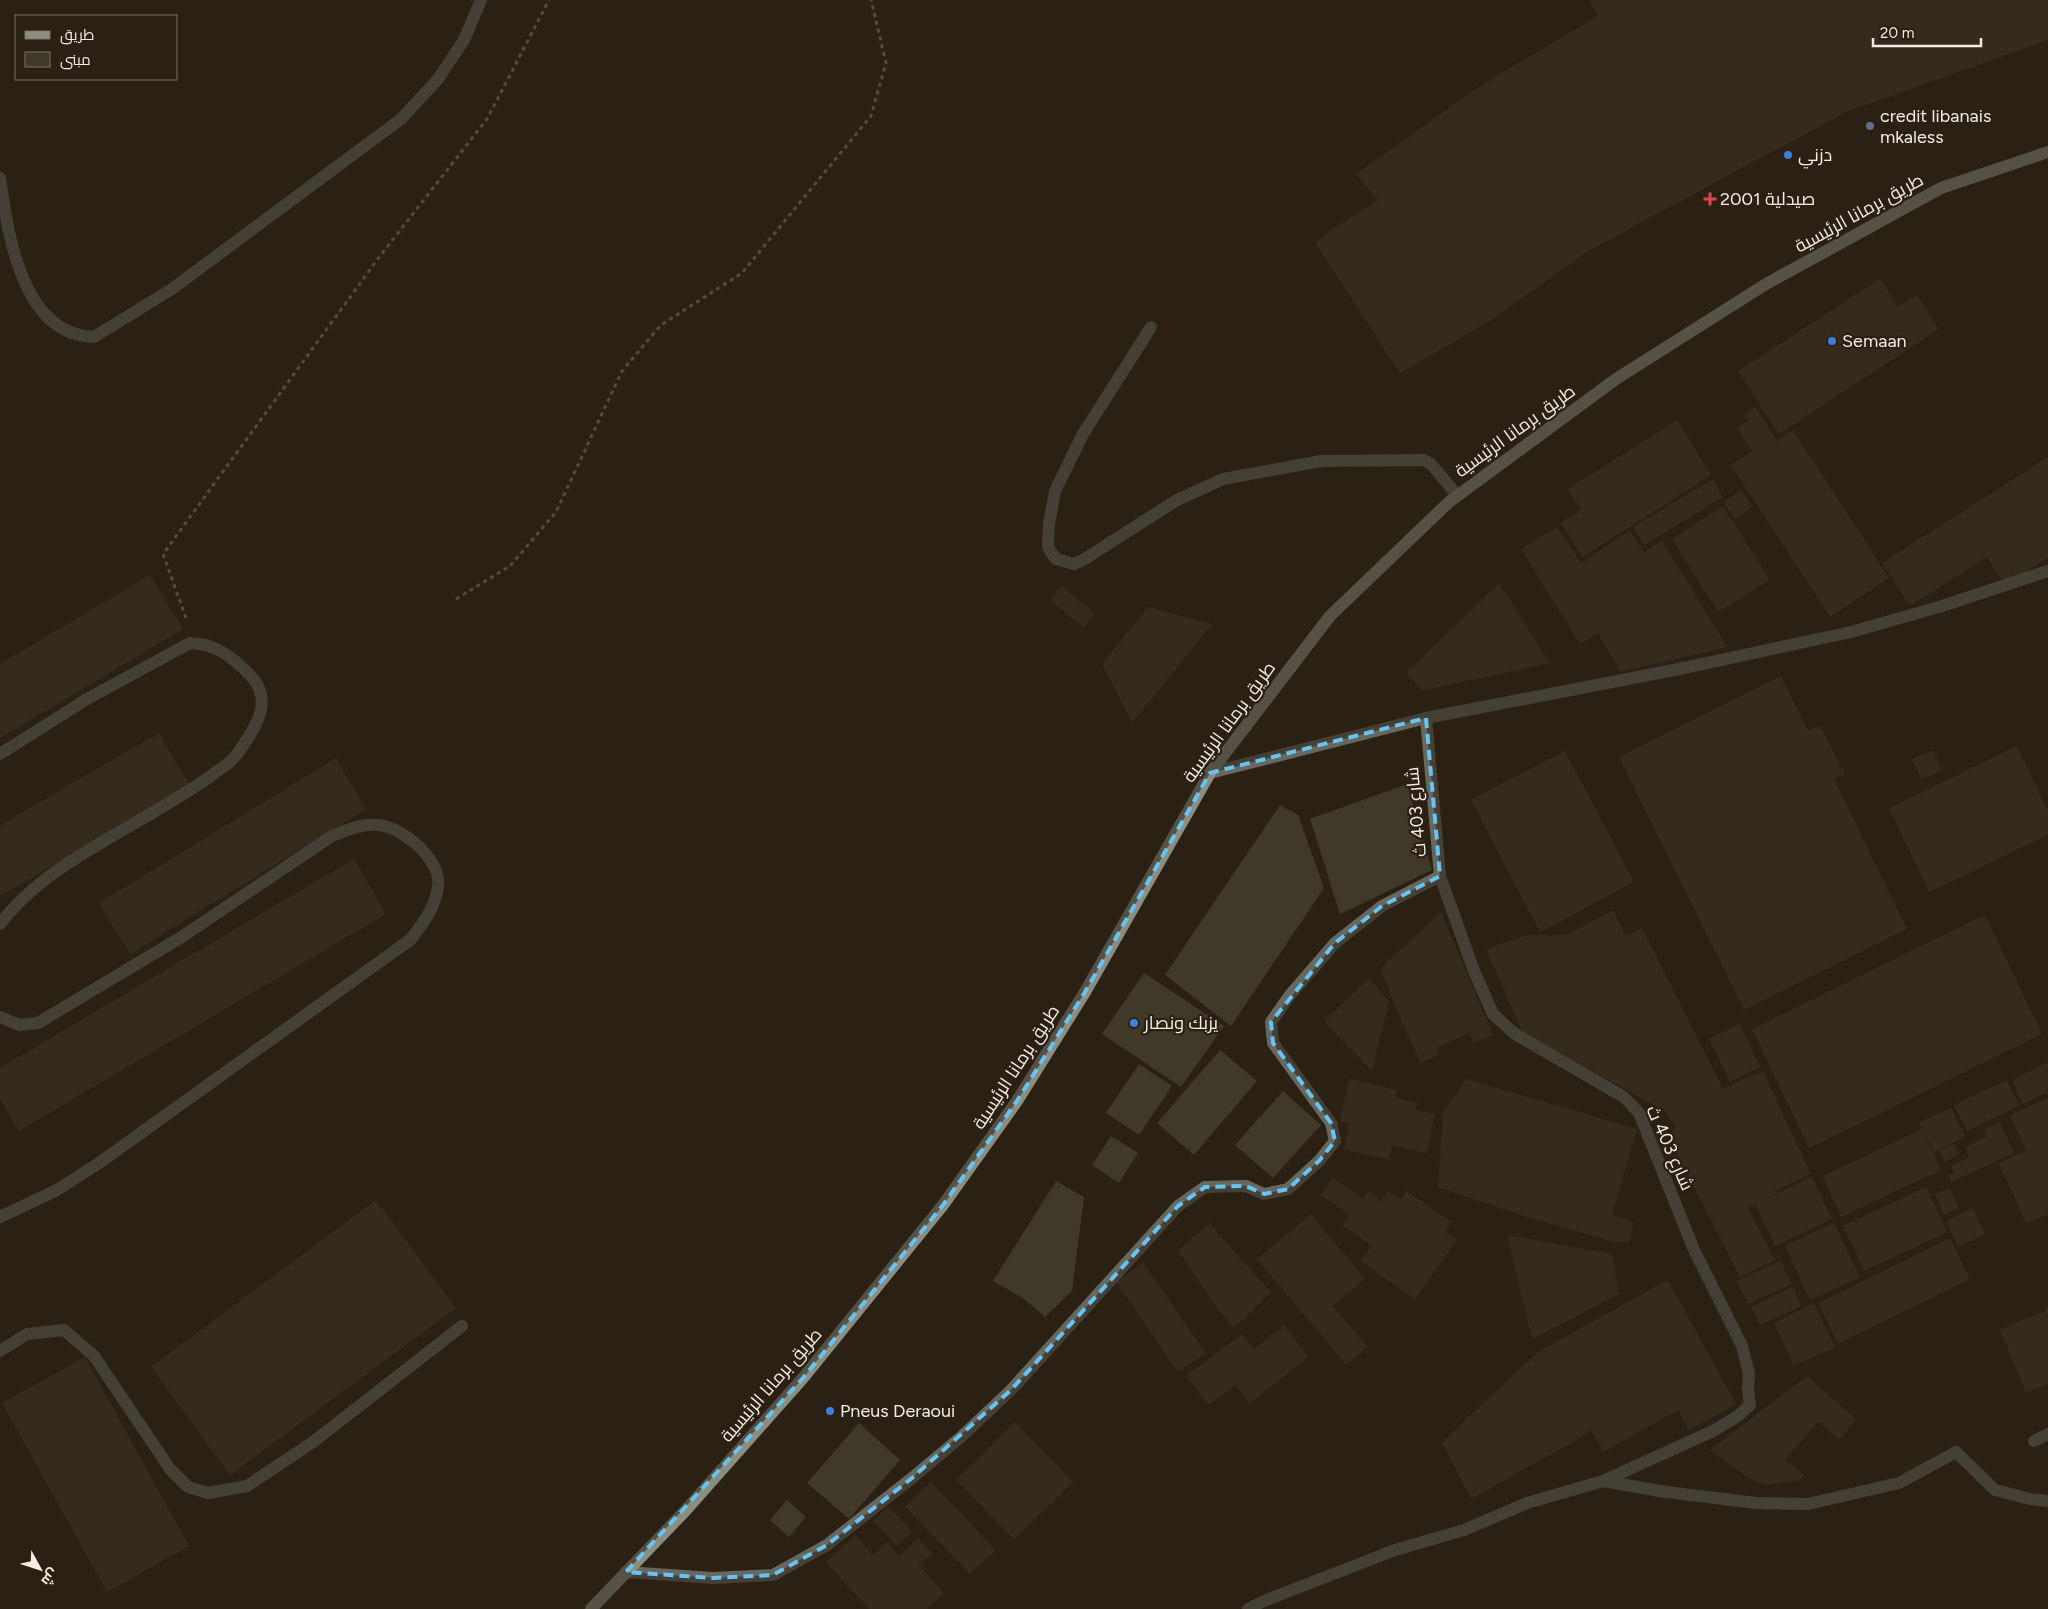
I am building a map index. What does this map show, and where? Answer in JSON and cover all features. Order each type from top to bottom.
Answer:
[{"type":"main road","name":"طريق برمانا الرئيسية","points":[[591,1609],[686,1511],[803,1378],[943,1205],[1017,1101],[1085,992],[1210,773],[1330,616],[1457,495],[1616,379],[1766,284],[1941,188],[2048,152]]},
{"type":"street","points":[[0,178],[5,210],[22,280],[37,306],[52,321],[68,331],[82,337],[94,337],[172,289],[401,119],[438,79],[464,40],[481,0]]},
{"type":"street","points":[[1151,327],[1083,434],[1055,490],[1048,544],[1056,559],[1074,564],[1083,560],[1177,500],[1223,479],[1320,461],[1424,460],[1432,464],[1457,495]]},
{"type":"street","points":[[1210,773],[1426,718],[1679,669],[1851,632],[1939,607],[2048,571]]},
{"type":"street","points":[[0,754],[88,699],[190,643],[202,643],[230,655],[253,678],[262,693],[262,709],[256,726],[232,760],[191,790],[70,862],[38,887],[0,924]]},
{"type":"street","name":"شارع 403 ث","points":[[1426,718],[1440,876],[1474,971],[1492,1014],[1515,1034],[1624,1097],[1640,1113],[1694,1250],[1742,1346],[1749,1374],[1750,1405],[1738,1416],[1713,1431],[1603,1481]]},
{"type":"street","points":[[0,1017],[19,1024],[38,1023],[180,938],[332,836],[353,827],[381,825],[397,831],[425,853],[436,868],[439,885],[435,899],[426,921],[410,940],[99,1163],[57,1190],[0,1217]]},
{"type":"street","points":[[626,1572],[713,1578],[773,1575],[827,1545],[919,1472],[1011,1390],[1178,1206],[1205,1187],[1246,1186],[1264,1194],[1288,1189],[1319,1162],[1335,1141],[1331,1123],[1273,1042],[1271,1022],[1290,995],[1335,943],[1382,906],[1440,876]]},
{"type":"street","points":[[0,1351],[27,1334],[64,1330],[94,1356],[170,1469],[188,1488],[208,1493],[247,1486],[255,1481],[313,1442],[462,1326]]},
{"type":"street","points":[[2034,1441],[2048,1434]]},
{"type":"street","points":[[1248,1609],[1395,1550],[1464,1530],[1528,1504],[1603,1481],[1666,1492],[1756,1503],[1808,1504],[1899,1483],[1956,1452],[1995,1490],[2030,1499],[2048,1501]]},
{"type":"path","points":[[190,643],[189,626],[163,554],[380,256],[487,119],[550,0]]},
{"type":"path","points":[[456,599],[510,566],[556,512],[622,371],[661,325],[742,273],[871,116],[886,63],[871,0]]},
{"type":"highlighted area","points":[[1426,718],[1440,876],[1382,906],[1335,943],[1271,1022],[1273,1043],[1331,1123],[1335,1141],[1319,1161],[1288,1189],[1264,1194],[1246,1186],[1205,1187],[1178,1206],[1011,1390],[912,1478],[827,1545],[773,1575],[713,1578],[626,1572],[803,1378],[943,1205],[1017,1101],[1085,992],[1210,773]]},
{"type":"building","points":[[1589,0],[2048,0],[2048,40],[1846,112],[1588,251],[1490,321],[1400,373],[1315,243],[1335,227],[1378,201],[1356,174],[1483,84],[1598,16]]},
{"type":"building","points":[[1880,279],[1898,307],[1917,295],[1939,329],[1779,434],[1738,371]]},
{"type":"building","points":[[1755,407],[1777,441],[1793,430],[1889,578],[1830,617],[1731,465],[1752,451],[1737,428],[1749,421],[1744,414]]},
{"type":"building","points":[[1677,420],[1711,475],[1582,557],[1561,523],[1581,510],[1568,489]]},
{"type":"building","points":[[2048,457],[2048,558],[2005,585],[1987,557],[1910,606],[1882,563]]},
{"type":"building","points":[[1713,479],[1723,497],[1644,545],[1633,527]]},
{"type":"building","points":[[1741,490],[1752,507],[1735,519],[1724,502]]},
{"type":"building","points":[[1723,506],[1770,580],[1718,612],[1672,539]]},
{"type":"building","points":[[1557,527],[1581,563],[1630,531],[1644,552],[1662,540],[1727,647],[1620,672],[1598,633],[1580,644],[1521,549]]},
{"type":"building","points":[[150,575],[183,629],[0,738],[0,664]]},
{"type":"building","points":[[1499,583],[1550,663],[1421,691],[1407,672]]},
{"type":"building","points":[[1062,586],[1095,614],[1084,628],[1050,600]]},
{"type":"building","points":[[1148,607],[1212,624],[1132,723],[1102,664]]},
{"type":"building","points":[[1781,676],[1808,731],[1820,725],[1845,774],[1834,779],[1907,929],[1744,1010],[1619,757]]},
{"type":"building","points":[[159,733],[190,786],[0,896],[0,825]]},
{"type":"building","points":[[2017,746],[2048,811],[2048,835],[1929,892],[1889,808]]},
{"type":"building","points":[[1933,750],[1942,771],[1921,779],[1912,759]]},
{"type":"building","points":[[1565,751],[1634,882],[1540,932],[1471,800]]},
{"type":"building","points":[[336,758],[366,809],[130,954],[99,903]]},
{"type":"building","points":[[1407,784],[1432,870],[1340,914],[1310,819]]},
{"type":"building","points":[[1280,805],[1298,815],[1324,888],[1231,1026],[1165,975]]},
{"type":"building","points":[[354,859],[386,914],[19,1131],[0,1099],[0,1068]]},
{"type":"building","points":[[1613,910],[1626,936],[1642,928],[1723,1089],[1763,1071],[1811,1174],[1775,1191],[1776,1193],[1764,1200],[1812,1177],[1832,1219],[1775,1246],[1755,1204],[1748,1208],[1775,1260],[1740,1277],[1674,1148],[1676,1144],[1671,1134],[1676,1129],[1665,1111],[1523,1033],[1486,949],[1529,935],[1566,935]]},
{"type":"building","points":[[1441,912],[1493,1035],[1473,1043],[1469,1033],[1436,1048],[1439,1055],[1420,1063],[1380,969]]},
{"type":"building","points":[[1985,915],[2042,1034],[1809,1148],[1752,1029]]},
{"type":"building","points":[[1144,973],[1224,1026],[1181,1087],[1102,1034]]},
{"type":"building","points":[[1369,978],[1389,1002],[1372,1071],[1324,1021]]},
{"type":"building","points":[[1740,1024],[1760,1067],[1730,1082],[1709,1038]]},
{"type":"building","points":[[1220,1050],[1257,1081],[1194,1155],[1157,1123]]},
{"type":"building","points":[[2048,1062],[2048,1092],[2023,1104],[2012,1080]]},
{"type":"building","points":[[1139,1064],[1172,1086],[1139,1135],[1106,1113]]},
{"type":"building","points":[[1349,1079],[1397,1090],[1395,1098],[1417,1103],[1416,1110],[1435,1114],[1427,1153],[1392,1145],[1389,1159],[1344,1150],[1349,1123],[1340,1121]]},
{"type":"building","points":[[1466,1079],[1637,1129],[1612,1215],[1634,1222],[1630,1241],[1614,1242],[1537,1220],[1438,1187],[1443,1112]]},
{"type":"building","points":[[2007,1080],[2019,1106],[1967,1131],[1954,1105]]},
{"type":"building","points":[[1283,1091],[1321,1125],[1273,1178],[1235,1145]]},
{"type":"building","points":[[2048,1098],[2048,1214],[2026,1223],[1999,1163],[2026,1151],[2010,1115]]},
{"type":"building","points":[[1951,1108],[1965,1137],[1934,1152],[1919,1123]]},
{"type":"building","points":[[2000,1122],[2014,1153],[1951,1182],[1948,1175],[1954,1172],[1951,1166],[1970,1157],[1965,1147],[1987,1136],[1985,1129]]},
{"type":"building","points":[[1922,1129],[1941,1170],[1841,1217],[1823,1176]]},
{"type":"building","points":[[1111,1136],[1138,1153],[1119,1183],[1092,1165]]},
{"type":"building","points":[[1953,1144],[1959,1155],[1944,1162],[1939,1151]]},
{"type":"building","points":[[1333,1178],[1363,1199],[1368,1191],[1381,1201],[1388,1191],[1401,1200],[1407,1191],[1451,1222],[1445,1231],[1457,1240],[1415,1300],[1361,1261],[1372,1246],[1343,1226],[1350,1215],[1321,1195]]},
{"type":"building","points":[[1056,1181],[1084,1197],[1072,1291],[1045,1317],[1023,1298],[993,1281]]},
{"type":"building","points":[[1926,1187],[1947,1232],[1864,1271],[1843,1226]]},
{"type":"building","points":[[1950,1188],[1959,1208],[1944,1215],[1935,1194]]},
{"type":"building","points":[[376,1200],[456,1308],[230,1475],[151,1367]]},
{"type":"building","points":[[1973,1208],[1985,1234],[1958,1247],[1946,1221]]},
{"type":"building","points":[[1311,1214],[1365,1279],[1333,1306],[1368,1347],[1346,1365],[1257,1259]]},
{"type":"building","points":[[1209,1223],[1271,1292],[1234,1328],[1219,1311],[1178,1251]]},
{"type":"building","points":[[1834,1223],[1860,1277],[1810,1300],[1785,1246]]},
{"type":"building","points":[[1507,1235],[1612,1254],[1619,1294],[1532,1339]]},
{"type":"building","points":[[1950,1238],[1970,1279],[1838,1344],[1818,1303]]},
{"type":"building","points":[[1781,1261],[1791,1284],[1748,1304],[1737,1281]]},
{"type":"building","points":[[1143,1263],[1206,1353],[1178,1372],[1116,1282]]},
{"type":"building","points":[[1668,1280],[1736,1404],[1689,1430],[1678,1410],[1603,1452],[1592,1431],[1471,1499],[1442,1442],[1538,1352]]},
{"type":"building","points":[[1793,1287],[1801,1306],[1760,1325],[1751,1307]]},
{"type":"building","points":[[1814,1303],[1835,1347],[1794,1366],[1774,1323]]},
{"type":"building","points":[[2048,1306],[2048,1384],[2026,1393],[2000,1329],[2046,1311],[2044,1308]]},
{"type":"building","points":[[1284,1325],[1309,1357],[1250,1403],[1236,1385],[1209,1405],[1186,1376],[1242,1334],[1254,1349]]},
{"type":"building","points":[[85,1357],[189,1546],[107,1592],[2,1403]]},
{"type":"building","points":[[1807,1376],[1856,1419],[1840,1440],[1818,1422],[1785,1460],[1804,1475],[1798,1481],[1770,1484],[1760,1483],[1750,1479],[1710,1450]]},
{"type":"building","points":[[1015,1422],[1073,1482],[1014,1539],[956,1480]]},
{"type":"building","points":[[859,1423],[900,1460],[849,1519],[807,1483]]},
{"type":"building","points":[[931,1482],[996,1550],[970,1574],[905,1506]]},
{"type":"building","points":[[787,1500],[806,1517],[789,1537],[770,1520]]},
{"type":"building","points":[[888,1506],[912,1531],[897,1546],[873,1521]]},
{"type":"building","points":[[855,1535],[873,1555],[887,1542],[899,1556],[918,1538],[932,1553],[919,1565],[944,1593],[927,1609],[869,1609],[826,1562]]},
{"type":"place","name":"credit libanais mkaless","points":[[1870,126]]},
{"type":"place","name":"دزني","points":[[1788,155]]},
{"type":"place","name":"صيدلية 2001","points":[[1710,199]]},
{"type":"place","name":"Semaan","points":[[1832,341]]},
{"type":"place","name":"يزبك ونصار","points":[[1134,1023]]},
{"type":"place","name":"Pneus Deraoui","points":[[830,1411]]}]
